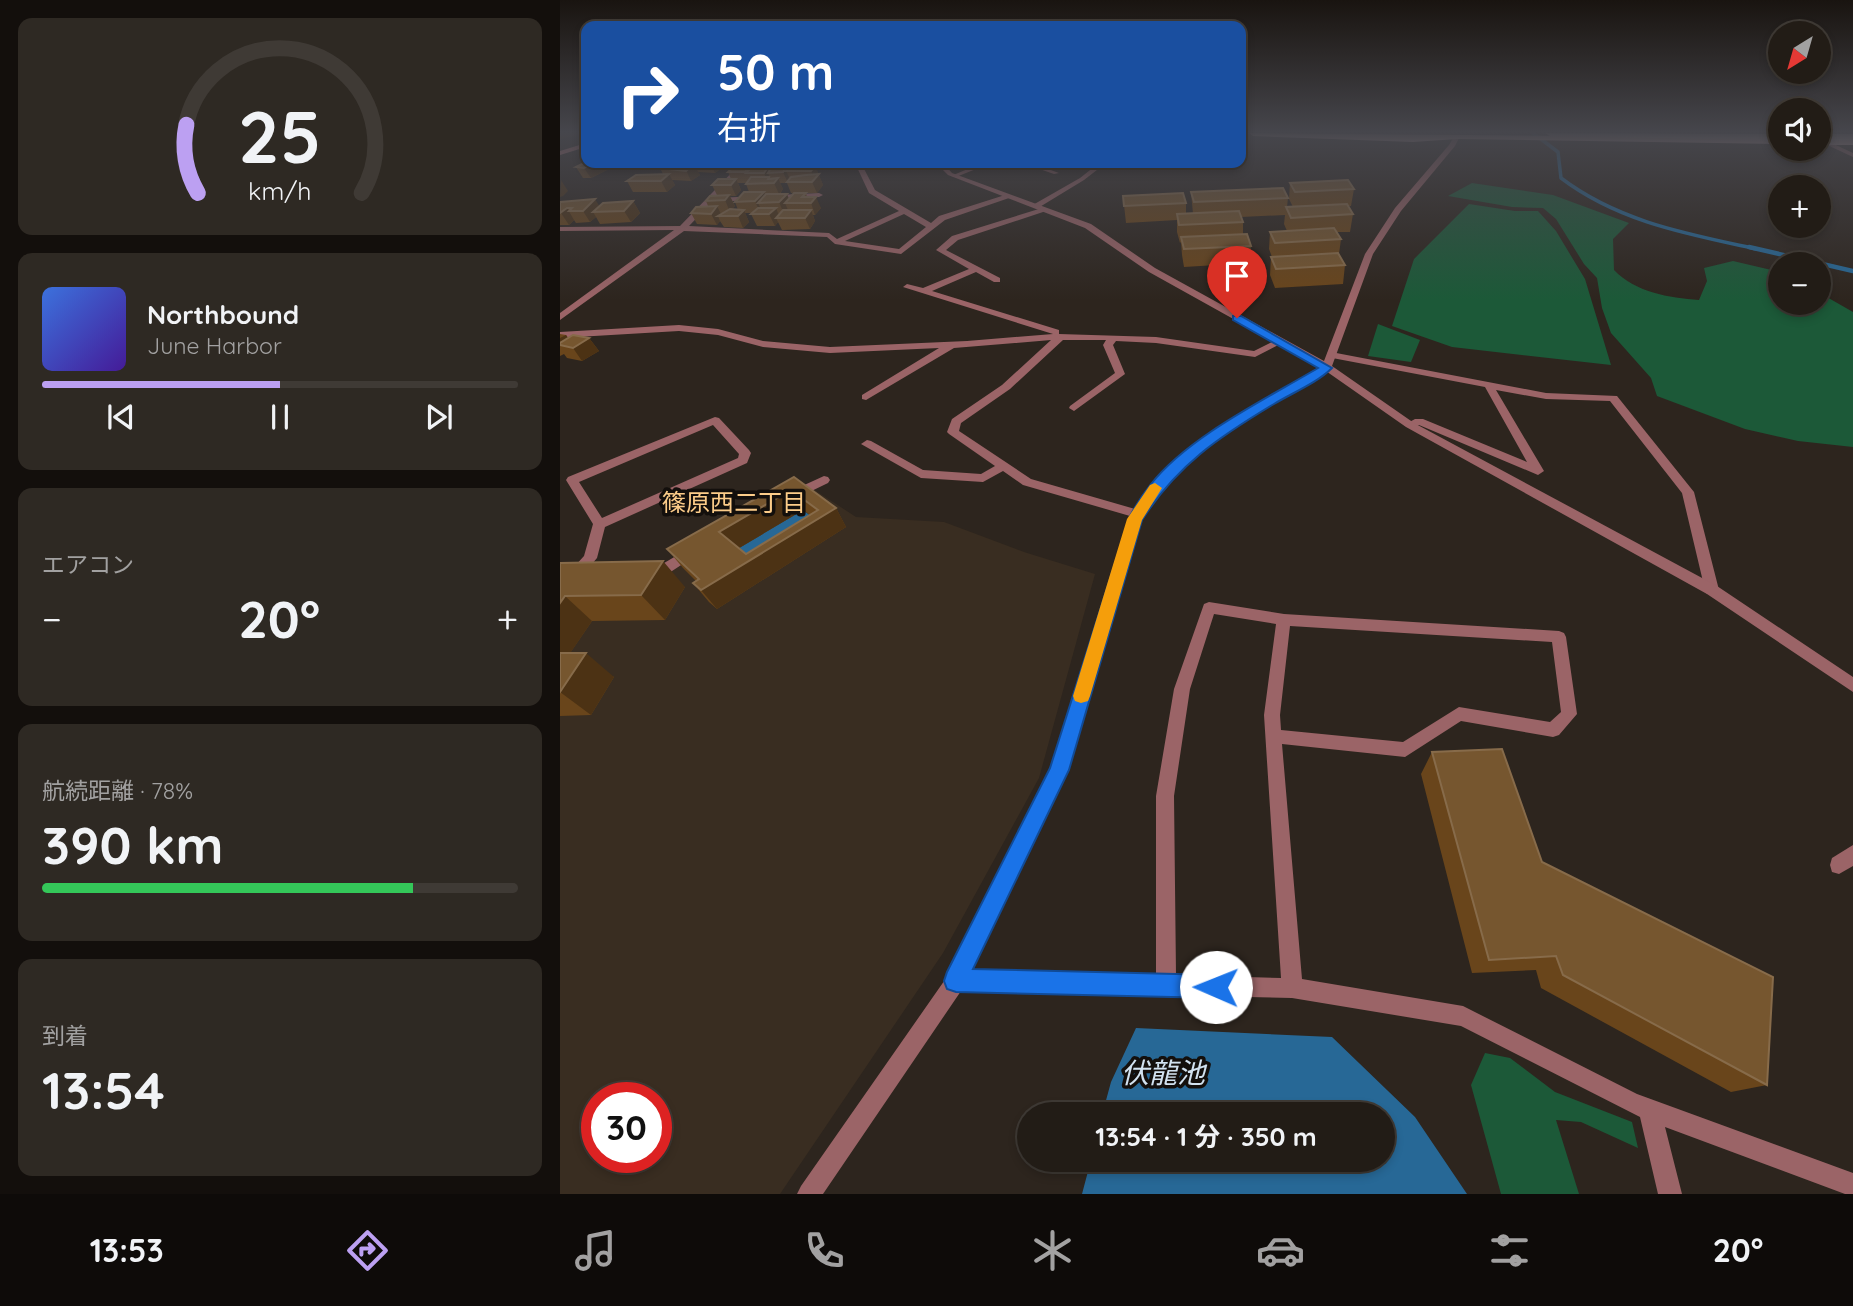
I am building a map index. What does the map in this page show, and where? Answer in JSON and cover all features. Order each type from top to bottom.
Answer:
[{"type":"street","points":[[560,317],[685,226],[720,189]]},
{"type":"street","points":[[871,189],[931,228]]},
{"type":"street","points":[[987,189],[1088,226],[1152,270],[1279,342],[1329,361],[1546,396],[1613,398],[1688,492],[1712,590]]},
{"type":"street","points":[[1035,206],[1065,189]]},
{"type":"street","points":[[809,1194],[956,981],[1059,770],[1138,514],[1156,486],[1189,456],[1230,425],[1329,361],[1369,254],[1398,210],[1416,189]]},
{"type":"street","points":[[709,200],[819,195]]},
{"type":"street","points":[[560,229],[685,226],[712,231],[829,235],[835,242],[901,252],[942,218],[1008,197]]},
{"type":"street","points":[[997,280],[940,250],[955,238],[1045,210]]},
{"type":"street","points":[[835,242],[905,211]]},
{"type":"street","points":[[924,292],[976,269]]},
{"type":"street","points":[[907,287],[1065,337]]},
{"type":"street","points":[[560,335],[679,328],[718,332],[763,344],[798,349],[967,344],[1065,337],[1112,338],[1156,340],[1255,354],[1279,342]]},
{"type":"street","points":[[1065,337],[1006,387],[956,421],[953,432],[1027,482],[1138,514]]},
{"type":"street","points":[[1074,408],[1120,374],[1108,345],[1112,338]]},
{"type":"street","points":[[866,397],[953,344]]},
{"type":"street","points":[[888,394],[967,344]]},
{"type":"street","points":[[1329,361],[1410,425],[1712,590],[1853,685]]},
{"type":"street","points":[[1410,425],[1419,421],[1538,471],[1489,386]]},
{"type":"street","points":[[582,567],[590,558],[599,524],[572,480],[715,420],[745,453],[743,460],[599,524]]},
{"type":"street","points":[[867,444],[921,474],[983,478],[1003,466]]},
{"type":"street","points":[[774,504],[824,480]]},
{"type":"street","points":[[634,570],[660,571],[705,544]]},
{"type":"street","points":[[1166,985],[1165,796],[1182,690],[1209,608],[1284,620],[1559,637],[1569,714],[1553,730],[1459,714],[1405,750],[1273,736]]},
{"type":"street","points":[[1284,620],[1272,715],[1292,988]]},
{"type":"street","points":[[956,981],[1292,988],[1463,1016],[1632,1103],[1853,1185]]},
{"type":"street","points":[[1650,1110],[1670,1194]]},
{"type":"shaded area","points":[[813,489],[856,517],[944,522],[1024,552],[1095,574],[1039,778],[943,953],[780,1194],[560,1194],[560,576],[664,576],[763,515]]},
{"type":"green space","points":[[1461,189],[1511,189],[1553,195],[1629,223],[1613,239],[1614,270],[1622,278],[1642,289],[1676,298],[1699,300],[1707,281],[1704,268],[1733,261],[1768,269],[1768,315],[1831,315],[1831,299],[1853,312],[1853,447],[1798,441],[1745,429],[1657,396],[1651,378],[1611,333],[1602,308],[1597,278],[1584,264],[1556,219],[1543,208],[1512,207],[1448,196]]},
{"type":"green space","points":[[1469,204],[1515,211],[1538,211],[1556,231],[1585,279],[1611,365],[1452,347],[1392,326],[1414,259]]},
{"type":"green space","points":[[1378,324],[1420,340],[1411,362],[1368,356]]},
{"type":"green space","points":[[1485,1053],[1510,1058],[1555,1092],[1632,1122],[1638,1148],[1581,1122],[1556,1120],[1579,1194],[1501,1194],[1471,1085]]},
{"type":"water","points":[[803,510],[829,530],[760,573],[734,551]]},
{"type":"water","name":"伏龍池","points":[[1136,1028],[1332,1037],[1415,1117],[1467,1194],[1082,1194],[1088,1172],[1395,1172],[1395,1102],[1106,1102],[1111,1082]]},
{"type":"building","points":[[1283,189],[1288,198],[1194,202],[1191,192]]},
{"type":"building","points":[[1293,189],[1354,189],[1295,192]]},
{"type":"building","points":[[744,192],[764,192],[755,201],[735,202]]},
{"type":"building","points":[[794,193],[806,193],[802,197],[816,197],[811,203],[785,203]]},
{"type":"building","points":[[1183,193],[1186,203],[1124,206],[1123,196]]},
{"type":"building","points":[[766,194],[787,194],[779,202],[758,203]]},
{"type":"building","points":[[729,195],[725,200],[706,201],[710,196]]},
{"type":"building","points":[[595,199],[583,211],[569,211],[572,208],[567,208],[560,213],[560,202]]},
{"type":"building","points":[[633,201],[624,211],[593,212],[603,203]]},
{"type":"building","points":[[1347,204],[1353,214],[1291,218],[1286,207]]},
{"type":"building","points":[[717,206],[711,214],[691,213],[696,207]]},
{"type":"building","points":[[758,208],[776,208],[769,214],[751,214]]},
{"type":"building","points":[[730,209],[744,210],[738,216],[718,216]]},
{"type":"building","points":[[783,210],[811,210],[805,218],[776,218]]},
{"type":"building","points":[[1239,211],[1243,222],[1179,225],[1177,214]]},
{"type":"building","points":[[1334,228],[1341,239],[1275,243],[1270,232]]},
{"type":"building","points":[[1247,234],[1251,246],[1184,249],[1181,237]]},
{"type":"building","points":[[1338,253],[1345,265],[1276,269],[1271,257]]},
{"type":"building","points":[[573,335],[589,338],[573,348],[560,345],[560,343]]},
{"type":"building","points":[[794,477],[836,508],[701,590],[693,583],[699,579],[667,549]],"holes":[[[791,490],[818,510],[746,554],[719,532]]]},
{"type":"building","points":[[663,561],[641,595],[565,596],[560,603],[560,563]]},
{"type":"building","points":[[560,653],[586,653],[560,692]]},
{"type":"building","points":[[1502,749],[1542,862],[1773,977],[1767,1085],[1563,975],[1556,956],[1489,960],[1432,752]]},
{"type":"waterway","points":[[1577,189],[1630,216],[1705,238],[1757,249]]},
{"type":"waterway","points":[[1749,247],[1853,271]]},
{"type":"slow traffic","points":[[1081,696],[1135,519],[1155,488]]},
{"type":"district","name":"篠原西二丁目","points":[[734,502]]},
{"type":"route","points":[[1216,987],[956,981],[1059,770],[1135,519],[1156,486],[1189,456],[1230,425],[1327,368],[1237,318]]}]
